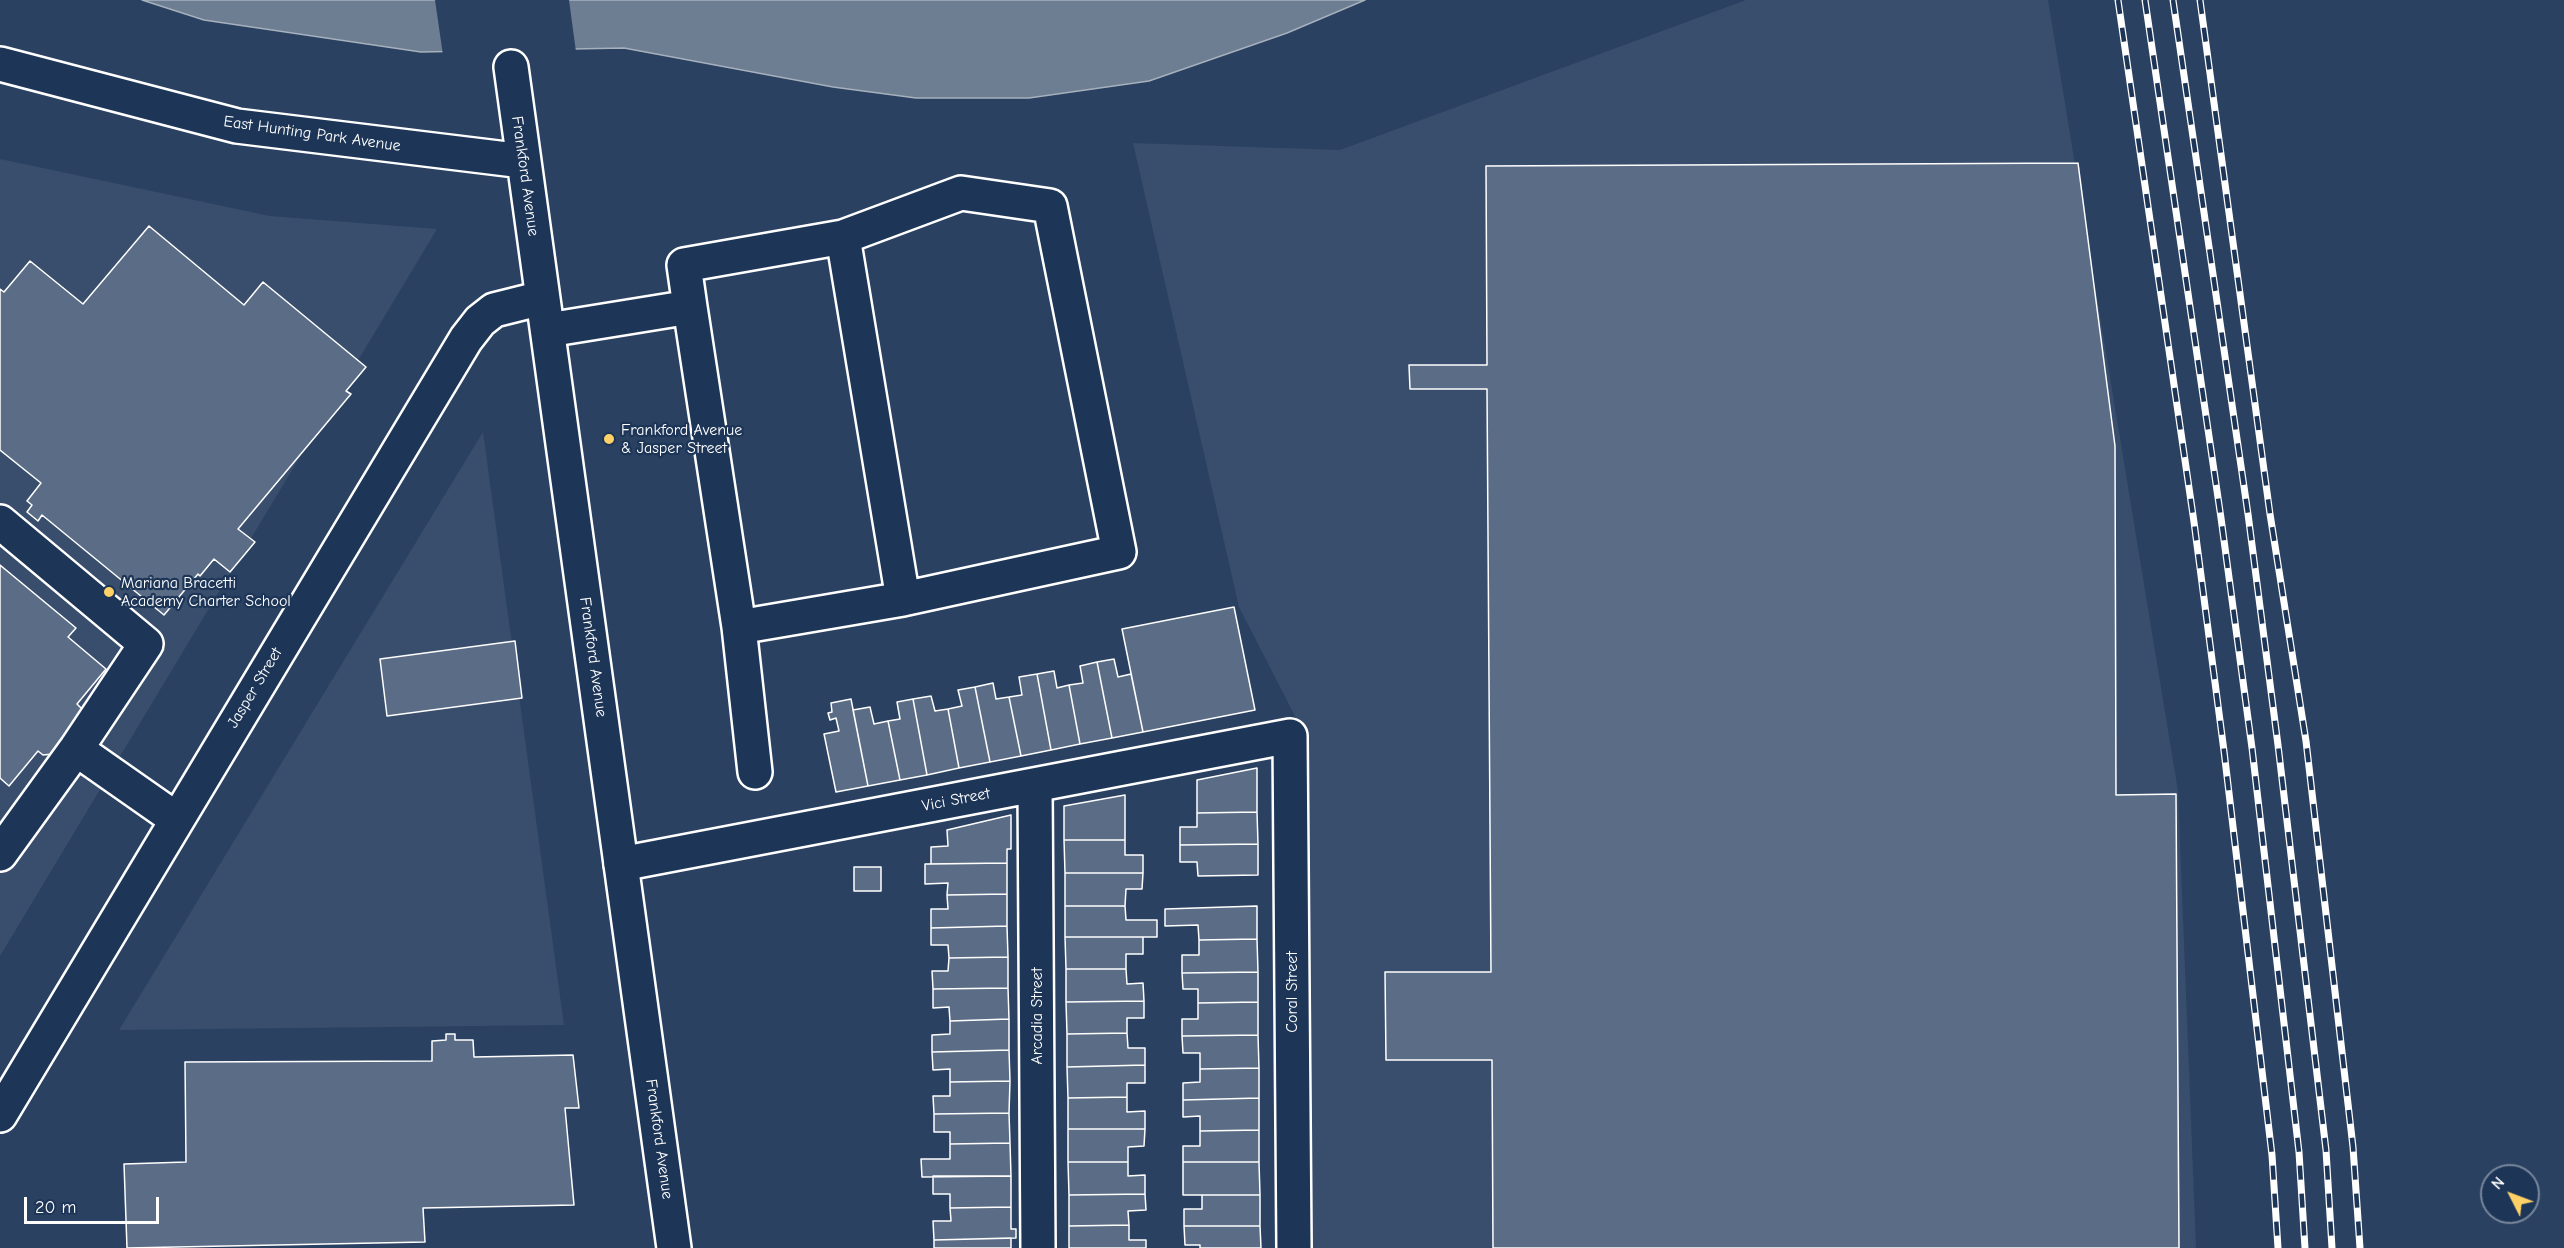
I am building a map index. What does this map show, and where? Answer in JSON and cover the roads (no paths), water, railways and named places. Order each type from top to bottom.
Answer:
[{"type":"street","name":"East Hunting Park Avenue","points":[[0,64],[237,126],[523,161]]},
{"type":"street","name":"Frankford Avenue","points":[[511,67],[674,1248]]},
{"type":"street","points":[[739,627],[903,599],[1119,552],[1050,206],[961,193],[843,237],[684,265],[739,627],[755,772]]},
{"type":"street","points":[[843,237],[903,599]]},
{"type":"street","name":"Jasper Street","points":[[0,1115],[466,339],[480,321],[494,310],[542,298]]},
{"type":"street","points":[[548,330],[690,307]]},
{"type":"street","points":[[0,522],[146,644],[76,749],[0,854]]},
{"type":"street","name":"Vici Street","points":[[621,864],[1290,736]]},
{"type":"street","name":"Coral Street","points":[[1290,736],[1294,1248]]},
{"type":"street","points":[[76,749],[176,819]]},
{"type":"street","name":"Arcadia Street","points":[[1035,785],[1038,1248]]},
{"type":"railway","points":[[2118,0],[2194,522],[2224,751],[2272,1155],[2278,1248]]},
{"type":"railway","points":[[2145,0],[2221,518],[2252,748],[2299,1152],[2305,1248]]},
{"type":"railway","points":[[2173,0],[2248,514],[2278,745],[2326,1150],[2332,1248]]},
{"type":"railway","points":[[2200,0],[2270,514],[2306,741],[2353,1147],[2360,1248]]},
{"type":"place","name":"Frankford Avenue & Jasper Street","points":[[609,439]]},
{"type":"place","name":"Mariana Bracetti Academy Charter School","points":[[109,592]]}]
